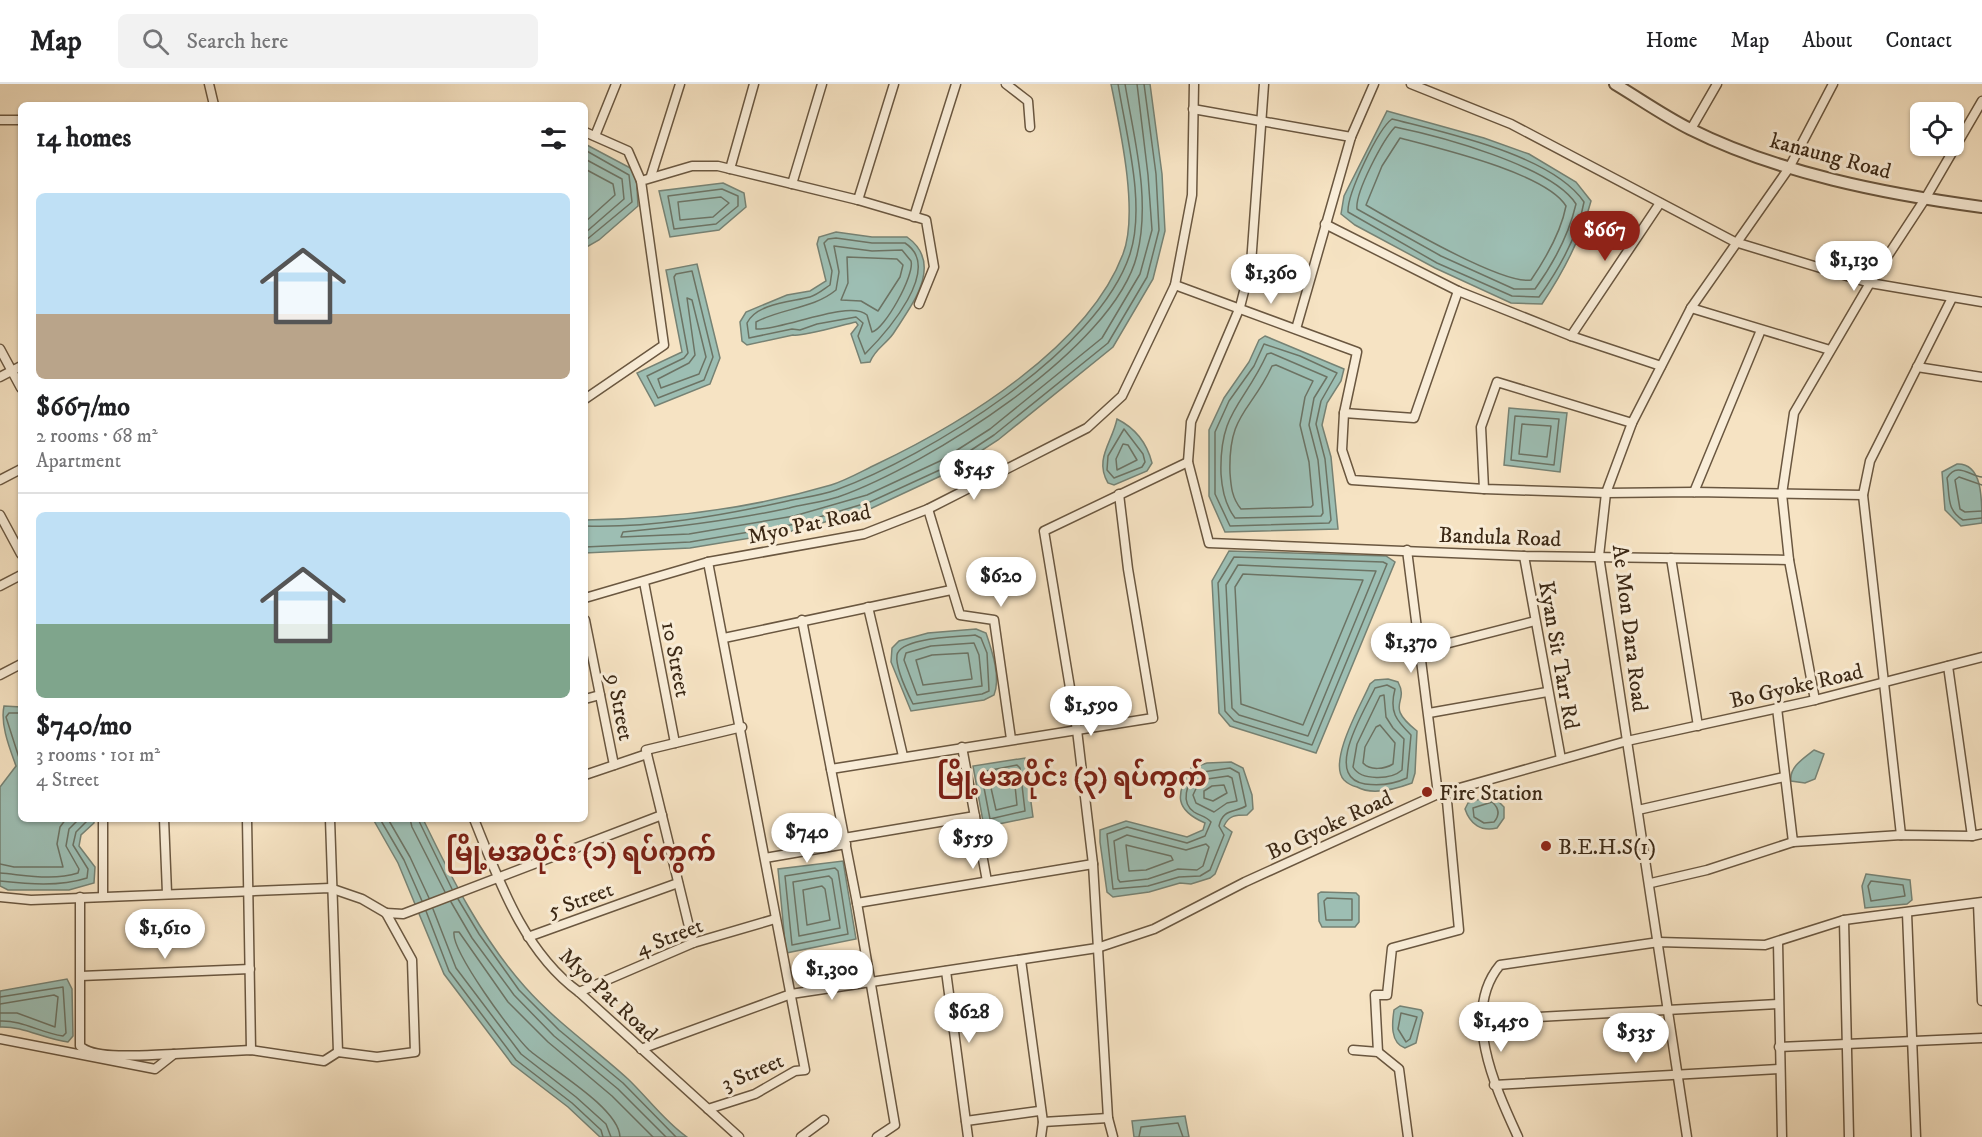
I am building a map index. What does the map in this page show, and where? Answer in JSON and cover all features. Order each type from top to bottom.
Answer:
[{"type":"street","points":[[209,84],[213,102]]},
{"type":"street","points":[[595,136],[616,84]]},
{"type":"street","points":[[651,176],[680,84]]},
{"type":"street","points":[[730,169],[754,84]]},
{"type":"street","points":[[792,184],[822,84]]},
{"type":"street","points":[[858,200],[894,84]]},
{"type":"street","points":[[914,217],[956,84]]},
{"type":"street","points":[[1006,84],[1028,101],[1030,127]]},
{"type":"street","name":"Myo Pat Road","points":[[588,597],[708,562],[864,534],[928,509],[1087,428],[1122,396],[1174,285],[1192,195],[1194,84]]},
{"type":"street","points":[[1113,1137],[1108,1119],[1093,864],[1077,730],[1044,531],[1188,462],[1191,422],[1240,307],[1251,264],[1264,84]]},
{"type":"street","points":[[1296,329],[1352,137],[1374,84]]},
{"type":"street","points":[[1411,84],[1511,124],[1735,242],[1870,283],[1982,302]]},
{"type":"street","name":"kanaung Road","points":[[1615,84],[1690,129],[1789,168],[1925,199],[1982,207]]},
{"type":"street","points":[[1690,129],[1717,84]]},
{"type":"street","name":"Ae Mon Dara Road","points":[[1687,1137],[1651,883],[1599,556],[1606,493],[1632,423],[1691,308],[1735,242],[1789,168],[1833,84]]},
{"type":"street","points":[[1815,700],[1789,560],[1782,494],[1794,413],[1870,283],[1978,116],[1982,101]]},
{"type":"street","points":[[1193,109],[1352,137]]},
{"type":"street","points":[[0,120],[18,120]]},
{"type":"street","points":[[588,133],[628,151],[641,181],[664,338],[664,345],[659,350],[588,397]]},
{"type":"street","points":[[641,181],[651,176],[693,165],[730,169],[858,200],[926,220],[934,267],[919,304]]},
{"type":"street","points":[[1571,336],[1660,203]]},
{"type":"street","points":[[1325,224],[1458,291],[1571,336],[1662,366]]},
{"type":"street","points":[[1174,285],[1240,307],[1357,352],[1344,413],[1342,450],[1352,480],[1484,489],[1606,493],[1863,495]]},
{"type":"street","points":[[1344,413],[1414,418],[1458,291]]},
{"type":"street","points":[[1900,835],[1863,495],[1870,460],[1952,298]]},
{"type":"street","points":[[1691,308],[1830,350]]},
{"type":"street","points":[[1694,492],[1761,330]]},
{"type":"street","points":[[0,348],[18,382]]},
{"type":"street","points":[[1917,367],[1982,377]]},
{"type":"street","points":[[0,377],[18,368]]},
{"type":"street","points":[[1484,489],[1482,422],[1497,382],[1632,423]]},
{"type":"street","name":"Bandula Road","points":[[1188,462],[1209,543],[1524,556],[1789,560]]},
{"type":"street","points":[[0,480],[18,471]]},
{"type":"street","points":[[831,769],[1153,718],[1128,569],[1119,494]]},
{"type":"street","points":[[928,509],[960,615],[994,620],[1011,739]]},
{"type":"street","points":[[0,515],[18,548]]},
{"type":"street","points":[[1378,1052],[1375,995],[1387,994],[1392,948],[1459,930],[1447,801],[1438,794],[1422,650],[1407,550]]},
{"type":"street","name":"Kyan Sit Tarr Rd","points":[[1524,556],[1561,759]]},
{"type":"street","points":[[1671,558],[1698,726]]},
{"type":"street","points":[[708,562],[791,994]]},
{"type":"street","points":[[0,586],[18,577]]},
{"type":"street","name":"10 Street","points":[[644,582],[675,743]]},
{"type":"street","points":[[724,638],[951,590]]},
{"type":"street","points":[[868,607],[903,756]]},
{"type":"street","points":[[802,620],[857,903],[895,1125],[877,1137]]},
{"type":"street","points":[[1422,650],[1535,621]]},
{"type":"street","name":"9 Street","points":[[588,635],[614,765]]},
{"type":"street","name":"Bo Gyoke Road","points":[[641,1049],[791,994],[1097,948],[1154,929],[1245,882],[1438,794],[1627,741],[1815,700],[1982,657]]},
{"type":"street","points":[[0,675],[18,666]]},
{"type":"street","points":[[1948,666],[1972,836]]},
{"type":"street","points":[[1429,713],[1547,692]]},
{"type":"street","points":[[588,698],[600,695]]},
{"type":"street","points":[[1777,708],[1793,842]]},
{"type":"street","points":[[693,943],[646,750],[741,727]]},
{"type":"street","points":[[962,747],[987,881]]},
{"type":"street","points":[[588,774],[647,754]]},
{"type":"street","points":[[1638,810],[1784,777]]},
{"type":"street","points":[[0,897],[31,900],[330,888],[362,899],[386,913],[403,914],[662,815]]},
{"type":"street","points":[[765,858],[975,816]]},
{"type":"street","points":[[104,822],[104,896]]},
{"type":"street","points":[[164,822],[167,893]]},
{"type":"street","points":[[247,822],[251,1050]]},
{"type":"street","points":[[330,822],[330,888],[338,1052]]},
{"type":"street","name":"Myo Pat Road","points":[[475,822],[498,878],[528,937],[558,977],[579,992],[739,1137]]},
{"type":"street","points":[[1651,883],[1707,870],[1793,842],[1900,835],[1972,836],[1982,834]]},
{"type":"street","points":[[857,903],[1093,864]]},
{"type":"street","name":"5 Street","points":[[528,937],[678,883]]},
{"type":"street","points":[[80,897],[80,1046],[85,1051],[105,1054],[174,1054],[251,1050],[324,1061],[338,1052],[377,1056],[415,1052],[412,960],[386,913]]},
{"type":"street","points":[[1518,1137],[1494,1085],[1481,1020],[1490,977],[1500,965],[1659,942],[1765,945],[1844,920],[1980,903],[1982,1001]]},
{"type":"street","points":[[1907,913],[1916,1137]]},
{"type":"street","name":"4 Street","points":[[579,992],[693,943],[775,919]]},
{"type":"street","points":[[1844,920],[1845,1044],[1849,1137]]},
{"type":"street","points":[[1778,942],[1782,1137]]},
{"type":"street","points":[[1021,960],[1039,1110],[1043,1122],[1041,1137]]},
{"type":"street","points":[[81,976],[250,969]]},
{"type":"street","points":[[946,971],[968,1137]]},
{"type":"street","name":"3 Street","points":[[708,1109],[755,1094],[795,1071],[805,1070],[791,994]]},
{"type":"street","points":[[1481,1020],[1669,1008],[1778,1004]]},
{"type":"street","points":[[1779,1047],[1982,1038]]},
{"type":"street","points":[[0,1039],[156,1069],[174,1054]]},
{"type":"street","points":[[1353,1050],[1378,1052],[1399,1069],[1408,1137]]},
{"type":"street","points":[[1494,1085],[1779,1069]]},
{"type":"street","points":[[966,1121],[1039,1110]]},
{"type":"street","points":[[1043,1122],[1108,1119]]},
{"type":"street","points":[[801,1137],[824,1120]]},
{"type":"water","points":[[1111,84],[1150,84],[1162,174],[1165,231],[1153,279],[1113,347],[998,440],[947,473],[872,508],[798,530],[690,548],[588,553],[588,520],[710,511],[771,500],[831,485],[947,427],[1019,378],[1052,351],[1082,320],[1106,288],[1123,254],[1127,237],[1129,194]]},
{"type":"water","points":[[1387,111],[1484,138],[1529,154],[1576,182],[1591,201],[1571,254],[1542,304],[1511,303],[1435,268],[1355,225],[1341,214],[1344,196]]},
{"type":"water","points":[[588,146],[636,171],[638,206],[599,240],[588,246]]},
{"type":"water","points":[[723,183],[744,193],[746,207],[719,230],[670,237],[659,191]]},
{"type":"water","points":[[836,232],[872,237],[907,237],[918,248],[923,260],[924,272],[915,298],[893,334],[870,362],[861,363],[851,334],[858,325],[856,322],[814,333],[747,345],[742,341],[740,322],[746,312],[787,295],[810,291],[826,281],[817,244],[819,237]]},
{"type":"water","points":[[697,264],[720,358],[710,384],[655,406],[637,373],[682,352],[666,270]]},
{"type":"water","points":[[1265,336],[1344,369],[1341,381],[1327,403],[1322,425],[1331,457],[1338,529],[1225,532],[1209,496],[1209,430],[1224,398],[1249,362],[1259,340]]},
{"type":"water","points":[[1509,408],[1567,413],[1560,472],[1504,465]]},
{"type":"water","points":[[1117,419],[1139,437],[1152,463],[1147,471],[1114,485],[1108,483],[1104,474],[1103,459]]},
{"type":"water","points":[[1957,464],[1965,465],[1976,475],[1981,493],[1982,523],[1961,526],[1945,510],[1942,472]]},
{"type":"water","points":[[1229,551],[1386,556],[1395,562],[1316,753],[1230,726],[1219,713],[1212,581]]},
{"type":"water","points":[[976,629],[986,633],[993,656],[997,680],[994,695],[984,700],[911,711],[891,662],[892,648],[899,641],[928,633]]},
{"type":"water","points":[[1388,679],[1398,682],[1401,689],[1399,709],[1401,715],[1417,731],[1415,773],[1412,783],[1392,789],[1363,790],[1344,780],[1340,771],[1340,760],[1348,732],[1370,684],[1375,680]]},
{"type":"water","points":[[4,706],[18,707],[18,822],[94,822],[81,835],[79,846],[95,867],[94,883],[69,890],[8,890],[0,886],[0,787],[16,766],[4,729]]},
{"type":"water","points":[[1814,750],[1824,754],[1815,779],[1805,783],[1791,781],[1792,771]]},
{"type":"water","points":[[1025,758],[1033,817],[984,827],[973,766]]},
{"type":"water","points":[[1231,762],[1243,768],[1252,795],[1253,809],[1247,815],[1233,816],[1226,822],[1224,826],[1232,832],[1215,874],[1191,884],[1180,883],[1149,892],[1113,897],[1107,892],[1100,830],[1126,821],[1187,837],[1203,830],[1205,823],[1188,813],[1183,807],[1180,794],[1182,786],[1191,768],[1207,763]]},
{"type":"water","points":[[1492,795],[1504,807],[1504,818],[1497,828],[1481,828],[1473,823],[1465,809],[1468,803]]},
{"type":"water","points":[[375,822],[424,822],[468,907],[509,968],[549,1012],[628,1079],[663,1117],[687,1137],[600,1137],[568,1107],[512,1064],[444,974],[398,863]]},
{"type":"water","points":[[843,861],[856,939],[786,953],[778,869]]},
{"type":"water","points":[[1866,874],[1910,880],[1912,900],[1907,904],[1865,908],[1862,886]]},
{"type":"water","points":[[1321,892],[1356,893],[1359,896],[1359,922],[1355,927],[1322,927],[1319,921],[1318,894]]},
{"type":"water","points":[[67,979],[72,989],[73,1036],[68,1042],[9,1027],[0,1027],[0,991]]},
{"type":"water","points":[[1400,1006],[1421,1010],[1423,1013],[1416,1043],[1405,1048],[1397,1042],[1393,1032],[1394,1010]]},
{"type":"water","points":[[1185,1116],[1189,1137],[1134,1137],[1132,1121]]},
{"type":"place","name":"Fire Station","points":[[1427,792]]},
{"type":"place","name":"B.E.H.S(1)","points":[[1546,846]]},
{"type":"district","name":"မြို့မအပိုင်း (၃) ရပ်ကွက်","points":[[1072,777]]},
{"type":"district","name":"မြို့မအပိုင်း (၁) ရပ်ကွက်","points":[[581,852]]}]
